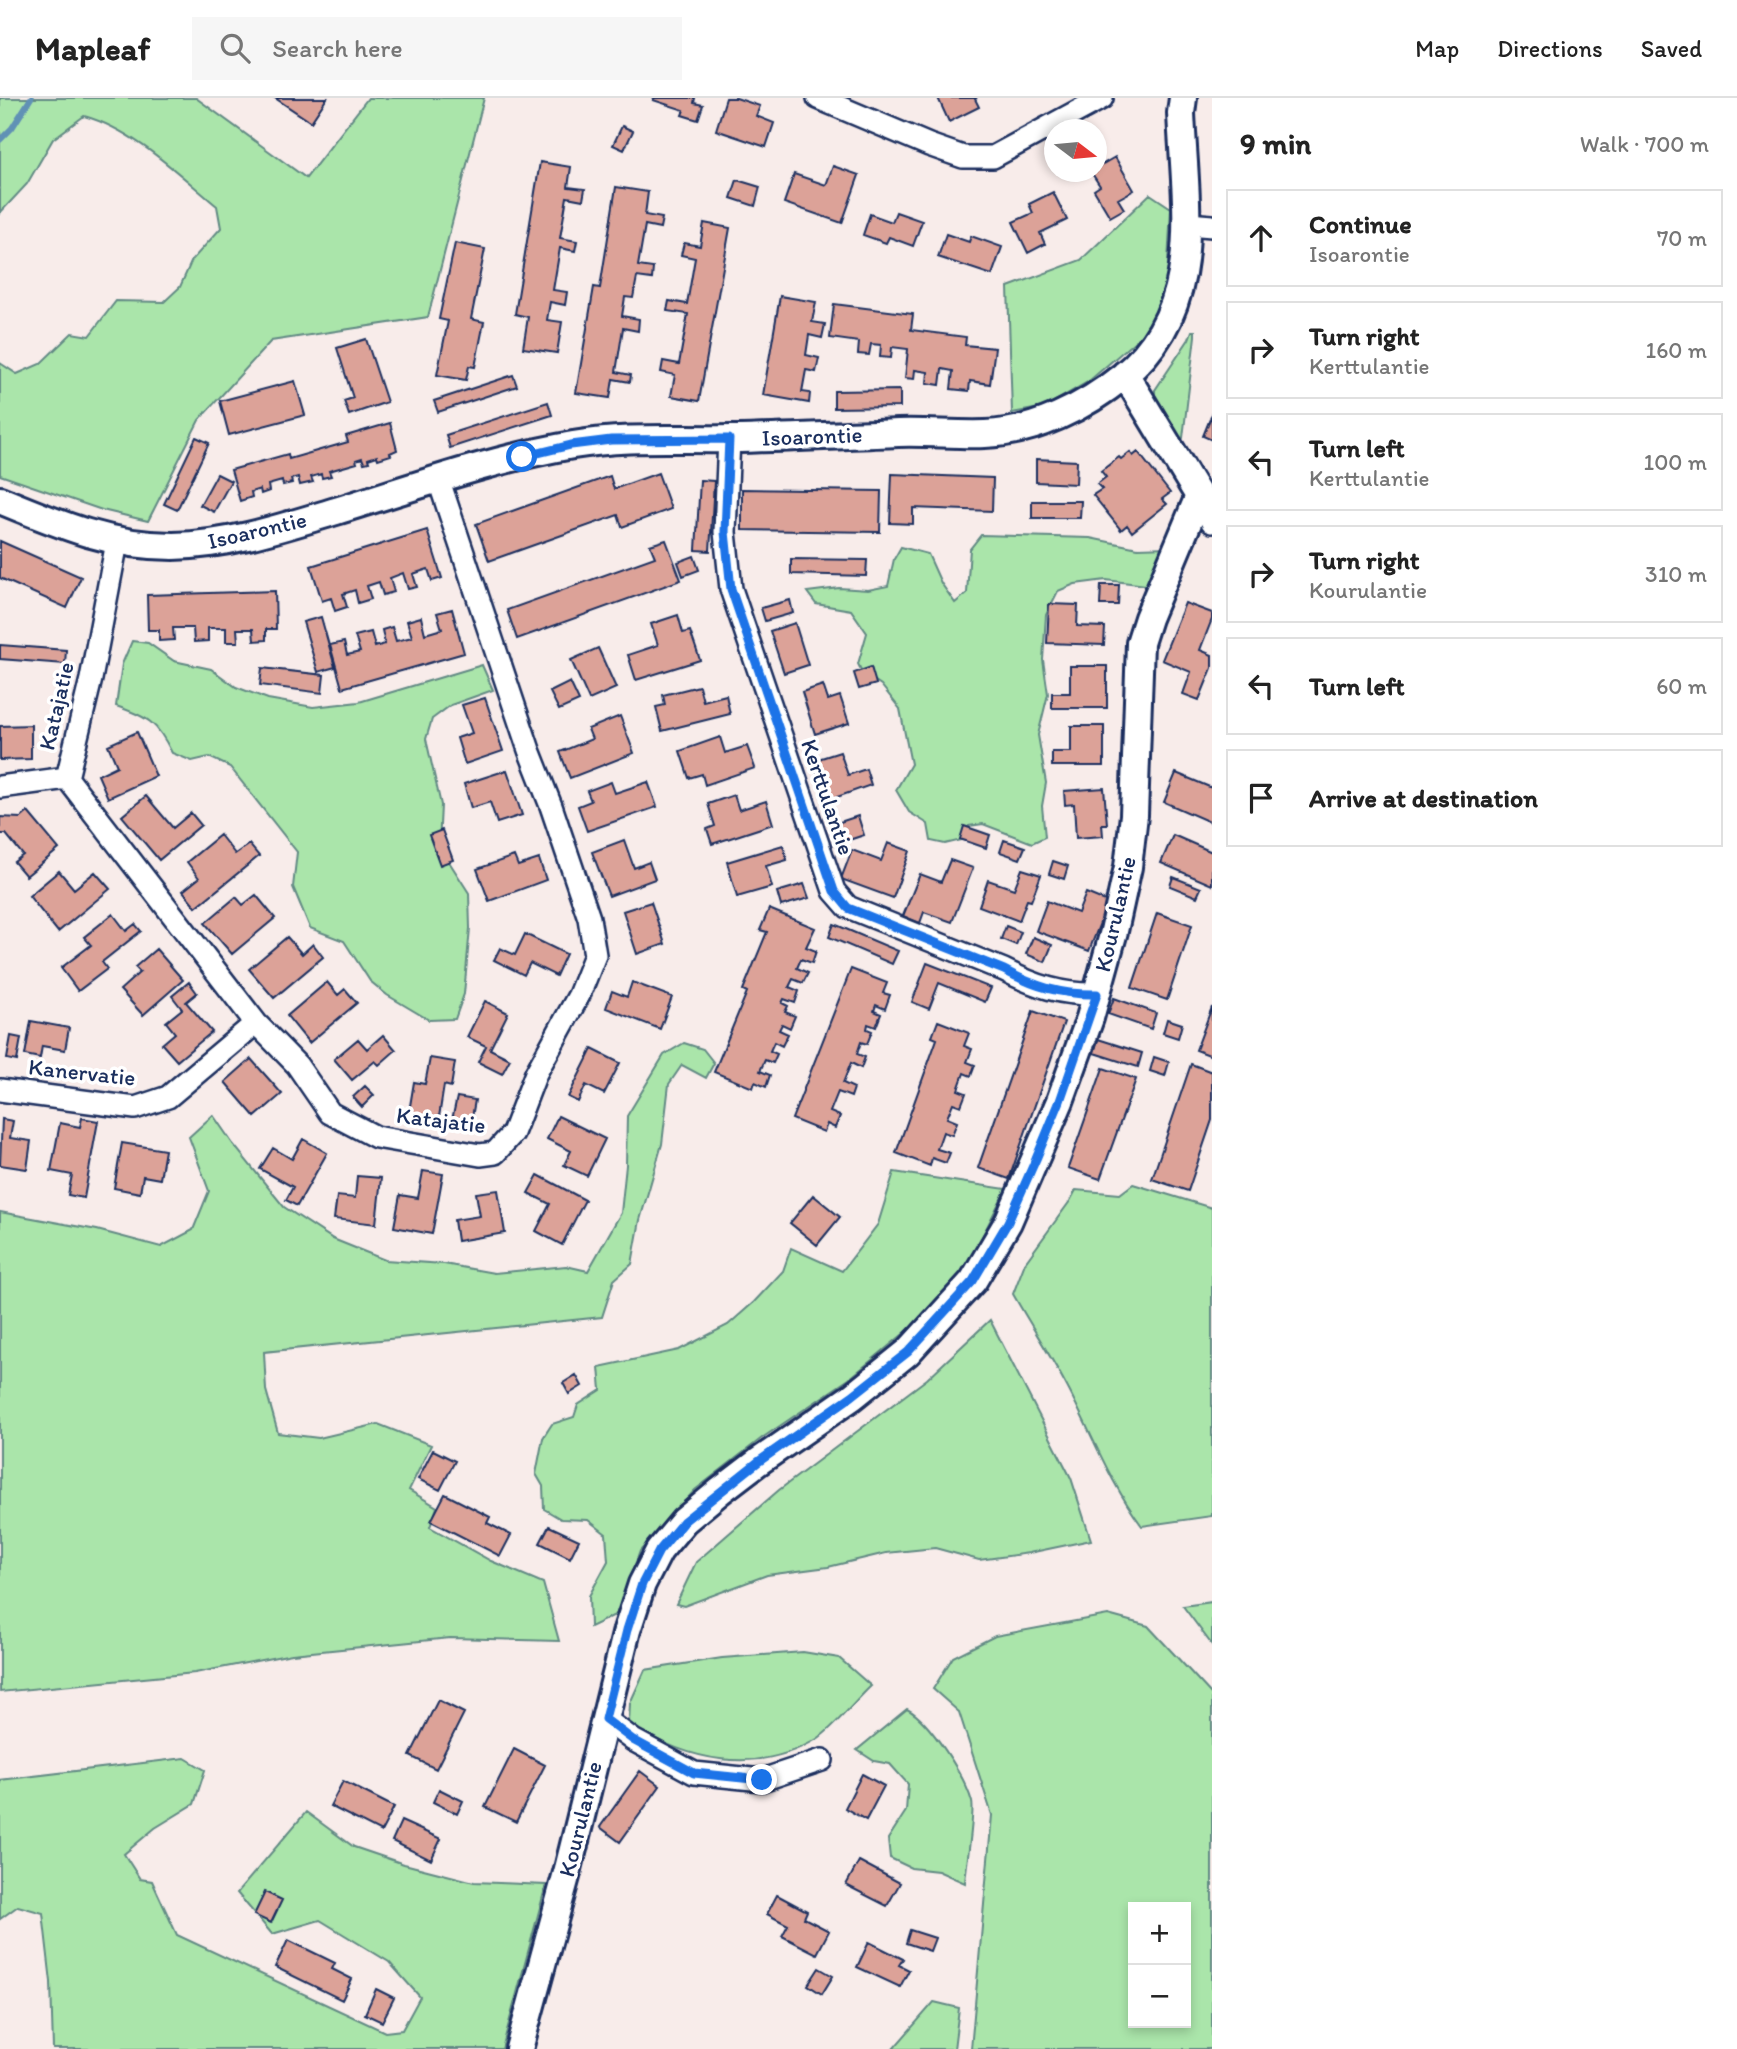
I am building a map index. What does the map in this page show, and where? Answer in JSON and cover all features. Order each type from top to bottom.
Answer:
[{"type":"street","points":[[822,99],[963,157],[993,157],[1102,98]]},
{"type":"street","name":"Isoarontie","points":[[0,500],[81,533],[117,542],[172,546],[211,543],[282,528],[438,478],[571,445],[611,440],[905,433],[989,434],[1026,428],[1061,415],[1091,399],[1125,374],[1155,343],[1170,319],[1200,225],[1181,114],[1183,98]]},
{"type":"street","points":[[1125,374],[1212,522]]},
{"type":"street","name":"Kerttulantie","points":[[729,439],[725,532],[731,589],[834,891],[848,908],[1004,970],[1027,982],[1073,995],[1097,994]]},
{"type":"street","name":"Katajatie","points":[[117,542],[91,679],[67,778],[256,1023],[297,1065],[330,1113],[376,1138],[480,1155],[495,1153],[513,1133],[536,1073],[579,996],[595,955],[589,918],[529,750],[438,478]]},
{"type":"street","name":"Kourulantie","points":[[519,2049],[568,1869],[627,1630],[642,1584],[659,1551],[684,1521],[758,1462],[852,1396],[908,1352],[973,1281],[1008,1222],[1025,1184],[1060,1101],[1097,994],[1114,931],[1128,867],[1134,815],[1140,643],[1199,496]]},
{"type":"street","points":[[0,787],[67,778]]},
{"type":"street","name":"Kanervatie","points":[[0,1090],[135,1108],[167,1097],[256,1023]]},
{"type":"street","points":[[605,1719],[633,1740],[694,1773],[762,1780],[821,1760]]},
{"type":"green space","points":[[0,98],[196,98],[306,178],[368,98],[484,98],[428,317],[271,341],[199,420],[148,521],[102,510],[0,475],[0,363],[17,374],[40,364],[72,333],[89,336],[116,301],[164,302],[180,287],[192,260],[221,228],[217,206],[138,142],[120,131],[84,116],[53,139],[27,184],[0,213]]},
{"type":"green space","points":[[1150,194],[1171,208],[1167,281],[1149,329],[1089,381],[1045,407],[1012,413],[1008,287],[1081,260]]},
{"type":"green space","points":[[1192,331],[1195,331],[1195,336],[1183,438],[1180,443],[1155,401],[1155,390]]},
{"type":"green space","points":[[981,535],[1090,538],[1138,548],[1168,547],[1162,578],[1146,585],[1106,580],[1075,584],[1058,591],[1046,615],[1043,660],[1048,694],[1038,735],[1046,783],[1042,806],[1045,837],[1032,843],[983,824],[969,826],[962,840],[945,844],[931,841],[928,824],[909,812],[896,790],[911,764],[900,709],[881,685],[862,672],[858,664],[867,633],[851,610],[816,604],[807,592],[839,588],[868,590],[888,586],[894,559],[901,547],[928,554],[941,583],[955,603],[967,593],[970,549]]},
{"type":"green space","points":[[132,641],[148,643],[174,661],[211,669],[236,687],[268,699],[313,707],[359,702],[482,665],[493,690],[451,705],[432,719],[426,739],[441,805],[439,846],[469,893],[470,928],[464,994],[455,1019],[429,1020],[387,995],[370,981],[344,941],[310,928],[293,887],[297,852],[230,767],[209,757],[192,761],[172,753],[156,727],[144,718],[116,706],[122,664]]},
{"type":"green space","points":[[684,1043],[703,1049],[714,1063],[706,1078],[682,1065],[669,1084],[662,1144],[640,1220],[632,1264],[614,1280],[602,1317],[264,1352],[266,1390],[278,1433],[319,1438],[378,1424],[431,1445],[409,1490],[437,1507],[430,1527],[491,1561],[543,1583],[559,1641],[450,1638],[292,1654],[195,1673],[0,1692],[0,1212],[97,1230],[161,1247],[193,1230],[209,1191],[189,1137],[213,1115],[284,1207],[333,1239],[385,1260],[444,1264],[494,1273],[566,1266],[588,1271],[621,1213],[627,1116],[664,1055]]},
{"type":"green space","points":[[894,1172],[1006,1189],[963,1275],[913,1326],[849,1379],[762,1438],[695,1490],[640,1551],[617,1614],[590,1627],[589,1596],[608,1561],[606,1534],[588,1520],[561,1519],[544,1509],[543,1486],[536,1474],[543,1438],[552,1424],[574,1417],[578,1405],[601,1390],[599,1367],[679,1350],[728,1325],[783,1271],[791,1248],[842,1271],[878,1224]]},
{"type":"green space","points":[[1133,1184],[1212,1208],[1212,1516],[1142,1526],[1120,1492],[1065,1383],[1013,1294],[1025,1263],[1076,1190],[1120,1194]]},
{"type":"green space","points":[[990,1320],[1071,1478],[1091,1540],[979,1560],[935,1548],[886,1553],[828,1567],[767,1575],[684,1606],[676,1604],[696,1562],[779,1490],[927,1379]]},
{"type":"green space","points":[[1212,1602],[1212,1645],[1183,1606]]},
{"type":"green space","points":[[1108,1615],[1148,1626],[1212,1695],[1212,2049],[971,2049],[992,1815],[959,1712],[933,1689],[953,1657],[995,1636]]},
{"type":"green space","points":[[803,1652],[839,1658],[871,1686],[817,1739],[794,1750],[746,1760],[722,1759],[675,1747],[629,1724],[630,1703],[645,1670],[722,1658]]},
{"type":"green space","points":[[907,1709],[936,1737],[962,1779],[972,1802],[965,1883],[938,1871],[911,1868],[890,1858],[888,1839],[906,1811],[908,1784],[890,1764],[874,1761],[857,1750]]},
{"type":"green space","points":[[185,1758],[205,1770],[194,1804],[155,1828],[124,1854],[140,1879],[152,1881],[177,1935],[385,2032],[402,2030],[420,1997],[389,1962],[320,1920],[272,1934],[237,1893],[306,1812],[354,1847],[404,1864],[474,1882],[546,1885],[502,2049],[53,2049],[51,1982],[43,1913],[18,1906],[0,1919],[0,1780]]},
{"type":"green space","points":[[934,2002],[959,2008],[954,2049],[893,2049]]},
{"type":"building","points":[[275,98],[327,98],[311,122]]},
{"type":"building","points":[[695,98],[694,103],[703,105],[698,120],[682,115],[684,110],[653,100]]},
{"type":"building","points":[[726,98],[736,98],[760,106],[756,116],[774,123],[766,147],[716,130]]},
{"type":"building","points":[[938,98],[977,98],[975,99],[979,107],[949,122]]},
{"type":"building","points":[[622,126],[633,131],[624,150],[613,145]]},
{"type":"building","points":[[1115,157],[1134,190],[1118,199],[1124,209],[1110,217],[1094,190],[1100,186],[1097,182],[1107,182],[1107,162]]},
{"type":"building","points":[[540,162],[571,167],[568,187],[585,189],[583,200],[567,197],[560,238],[577,241],[575,251],[560,248],[553,290],[567,292],[565,305],[550,302],[547,320],[562,322],[557,353],[523,348],[528,317],[515,314]]},
{"type":"building","points":[[833,166],[859,175],[842,223],[784,203],[794,174],[826,185]]},
{"type":"building","points":[[737,180],[760,187],[755,206],[731,198]]},
{"type":"building","points":[[616,187],[648,192],[645,215],[662,218],[660,228],[645,225],[638,266],[653,268],[652,279],[637,277],[633,298],[625,297],[622,316],[639,319],[638,331],[623,328],[616,372],[631,375],[630,382],[613,379],[610,398],[576,393],[594,287],[600,288]]},
{"type":"building","points":[[1053,192],[1067,220],[1040,233],[1045,244],[1028,253],[1013,222],[1033,213],[1029,204]]},
{"type":"building","points":[[896,212],[922,221],[913,246],[889,237],[886,243],[863,235],[870,214],[892,222]]},
{"type":"building","points":[[704,223],[730,228],[699,401],[671,396],[675,375],[661,372],[663,361],[679,364],[688,314],[667,311],[669,301],[687,304],[695,258],[681,255],[684,243],[700,246]]},
{"type":"building","points":[[946,234],[969,242],[971,236],[1002,247],[992,275],[938,257]]},
{"type":"building","points":[[455,243],[485,249],[471,319],[484,322],[475,367],[469,366],[466,380],[437,375],[448,321],[439,319]]},
{"type":"building","points":[[780,296],[816,302],[812,322],[825,324],[822,338],[809,335],[806,355],[819,358],[816,372],[806,370],[802,392],[810,393],[809,403],[763,395]]},
{"type":"building","points":[[834,304],[913,314],[911,330],[966,337],[965,345],[995,348],[990,384],[970,381],[969,391],[951,389],[953,371],[942,369],[940,385],[927,383],[928,372],[915,370],[914,379],[905,378],[908,349],[892,347],[891,358],[880,357],[881,345],[871,344],[869,355],[858,354],[859,342],[830,338]]},
{"type":"building","points":[[366,339],[387,402],[349,415],[344,401],[353,398],[337,348]]},
{"type":"building","points":[[513,375],[517,386],[438,412],[434,401]]},
{"type":"building","points":[[295,381],[305,415],[229,435],[220,401]]},
{"type":"building","points":[[900,390],[900,407],[834,408],[834,391]]},
{"type":"building","points":[[548,402],[552,415],[450,448],[446,435]]},
{"type":"building","points":[[1212,414],[1212,440],[1203,436]]},
{"type":"building","points":[[390,423],[397,450],[390,453],[391,455],[378,459],[377,456],[364,463],[362,458],[356,460],[357,463],[329,471],[331,476],[322,478],[321,474],[311,477],[313,482],[300,485],[298,477],[291,479],[292,483],[283,485],[282,481],[268,485],[269,491],[261,494],[260,489],[251,492],[252,497],[240,501],[231,470],[288,454],[289,459],[348,442],[346,436]]},
{"type":"building","points":[[196,437],[209,443],[177,510],[164,504]]},
{"type":"building","points":[[1130,452],[1133,456],[1138,452],[1170,493],[1162,499],[1167,504],[1132,532],[1127,525],[1121,530],[1093,495],[1102,489],[1097,484],[1106,477],[1101,471]]},
{"type":"building","points":[[1036,459],[1077,461],[1076,484],[1036,482]]},
{"type":"building","points":[[658,473],[671,509],[622,527],[618,515],[489,561],[476,524],[610,476],[614,489]]},
{"type":"building","points":[[217,474],[231,481],[214,512],[200,505]]},
{"type":"building","points":[[892,474],[993,478],[992,511],[913,508],[913,524],[890,523]]},
{"type":"building","points":[[700,480],[714,481],[710,551],[696,550]]},
{"type":"building","points":[[742,489],[881,491],[880,532],[742,530]]},
{"type":"building","points":[[1032,501],[1081,501],[1080,518],[1032,518]]},
{"type":"building","points":[[427,530],[442,578],[432,581],[428,569],[413,574],[417,587],[408,589],[403,573],[390,578],[394,592],[383,595],[379,582],[367,586],[371,599],[358,603],[355,590],[343,594],[347,607],[335,611],[331,598],[322,601],[311,566]]},
{"type":"building","points":[[666,540],[681,580],[517,639],[507,610],[655,557],[650,545]]},
{"type":"building","points":[[0,541],[81,577],[67,608],[0,578]]},
{"type":"building","points":[[694,556],[699,570],[683,576],[678,562]]},
{"type":"building","points":[[791,559],[867,560],[866,576],[791,574]]},
{"type":"building","points":[[1101,585],[1119,585],[1118,605],[1100,605]]},
{"type":"building","points":[[275,591],[276,629],[266,629],[266,640],[254,641],[253,629],[237,629],[238,642],[226,642],[226,628],[208,628],[208,641],[194,642],[193,628],[173,628],[174,640],[159,641],[159,630],[148,630],[147,595]]},
{"type":"building","points":[[790,600],[793,613],[765,621],[761,608]]},
{"type":"building","points":[[1185,603],[1212,613],[1200,650],[1212,655],[1212,668],[1199,700],[1183,694],[1191,672],[1162,660]]},
{"type":"building","points":[[1049,604],[1078,605],[1077,626],[1105,627],[1104,645],[1047,643]]},
{"type":"building","points":[[452,609],[464,653],[342,688],[330,645],[344,642],[347,655],[360,652],[355,636],[371,632],[375,647],[385,644],[382,630],[392,627],[396,641],[412,637],[407,621],[421,617],[425,634],[442,629],[437,613]]},
{"type":"building","points":[[678,615],[683,633],[690,631],[700,660],[636,680],[628,655],[658,645],[651,624]]},
{"type":"building","points":[[321,617],[335,667],[318,672],[303,622]]},
{"type":"building","points":[[795,623],[808,665],[784,673],[770,631]]},
{"type":"building","points":[[0,645],[66,650],[65,664],[0,659]]},
{"type":"building","points":[[598,648],[616,688],[589,700],[571,660]]},
{"type":"building","points":[[1070,666],[1107,666],[1107,708],[1052,708],[1052,693],[1070,693]]},
{"type":"building","points":[[871,667],[876,684],[859,689],[854,673]]},
{"type":"building","points":[[262,668],[324,675],[322,693],[260,685]]},
{"type":"building","points":[[570,682],[579,701],[559,710],[550,692]]},
{"type":"building","points":[[823,685],[828,700],[840,696],[849,723],[815,734],[802,692]]},
{"type":"building","points":[[699,686],[703,701],[726,695],[730,714],[662,731],[656,707],[665,705],[663,695]]},
{"type":"building","points":[[485,698],[503,751],[465,764],[457,738],[472,733],[462,705]]},
{"type":"building","points":[[620,716],[634,753],[570,778],[560,752],[592,739],[588,729]]},
{"type":"building","points":[[31,725],[31,759],[0,760],[0,726]]},
{"type":"building","points":[[1071,726],[1104,726],[1104,766],[1052,766],[1052,752],[1071,752]]},
{"type":"building","points":[[137,732],[156,776],[108,798],[98,775],[117,766],[108,745]]},
{"type":"building","points":[[720,737],[725,753],[747,746],[755,768],[705,785],[702,774],[689,778],[680,751]]},
{"type":"building","points":[[840,752],[848,775],[866,769],[871,785],[826,801],[812,761]]},
{"type":"building","points":[[507,770],[522,815],[497,823],[490,802],[471,808],[464,784]]},
{"type":"building","points":[[1176,773],[1212,788],[1212,823],[1164,802]]},
{"type":"building","points":[[611,782],[615,793],[648,782],[657,807],[587,831],[578,806],[591,801],[587,791]]},
{"type":"building","points":[[1104,788],[1107,824],[1102,824],[1103,836],[1076,838],[1074,804],[1065,805],[1064,791]]},
{"type":"building","points":[[734,795],[739,810],[766,801],[773,824],[712,844],[707,829],[715,826],[708,804]]},
{"type":"building","points":[[146,796],[173,828],[191,813],[201,825],[159,860],[122,816]]},
{"type":"building","points":[[28,812],[59,849],[26,876],[14,862],[23,855],[6,834],[0,834],[0,817],[21,818]]},
{"type":"building","points":[[858,816],[864,835],[840,843],[834,824]]},
{"type":"building","points":[[964,826],[990,835],[986,848],[960,839]]},
{"type":"building","points":[[442,830],[453,860],[440,865],[429,835]]},
{"type":"building","points":[[220,835],[235,854],[249,844],[259,856],[196,907],[183,891],[199,878],[187,862]]},
{"type":"building","points":[[1173,835],[1212,852],[1212,885],[1161,863]]},
{"type":"building","points":[[624,840],[634,868],[649,862],[655,879],[609,896],[592,852]]},
{"type":"building","points":[[1004,840],[1025,847],[1020,859],[1000,852]]},
{"type":"building","points":[[888,843],[910,851],[893,898],[841,879],[852,850],[881,861]]},
{"type":"building","points":[[783,845],[787,860],[766,866],[772,887],[737,897],[727,862]]},
{"type":"building","points":[[514,856],[518,866],[539,859],[546,880],[489,901],[477,869]]},
{"type":"building","points":[[950,860],[973,868],[952,922],[924,912],[920,923],[903,916],[920,874],[941,882]]},
{"type":"building","points":[[1053,861],[1068,866],[1064,879],[1049,874]]},
{"type":"building","points":[[1022,869],[1041,875],[1031,901],[1027,900],[1019,921],[979,906],[988,880],[1014,889]]},
{"type":"building","points":[[59,871],[74,889],[95,872],[110,889],[58,932],[29,896]]},
{"type":"building","points":[[1173,877],[1201,888],[1197,897],[1170,886]]},
{"type":"building","points":[[804,884],[809,898],[781,906],[777,892]]},
{"type":"building","points":[[1086,893],[1108,902],[1089,951],[1036,931],[1047,901],[1078,913]]},
{"type":"building","points":[[256,895],[275,918],[232,954],[205,923],[236,897],[243,905]]},
{"type":"building","points":[[651,902],[665,944],[637,954],[623,911]]},
{"type":"building","points":[[769,909],[815,928],[806,947],[816,951],[812,963],[801,959],[797,968],[808,973],[803,983],[793,979],[789,987],[799,991],[795,1003],[784,999],[782,1003],[788,1006],[785,1012],[795,1016],[790,1028],[782,1024],[779,1030],[788,1034],[782,1046],[774,1042],[770,1051],[777,1054],[773,1063],[765,1060],[760,1071],[770,1075],[766,1087],[755,1082],[753,1088],[714,1072],[747,992],[743,990],[767,932],[760,930]]},
{"type":"building","points":[[1157,913],[1192,925],[1167,1000],[1132,988]]},
{"type":"building","points":[[113,914],[126,931],[135,924],[141,931],[102,962],[107,969],[78,991],[61,968],[91,945],[84,937]]},
{"type":"building","points":[[834,924],[898,951],[892,964],[829,937]]},
{"type":"building","points":[[1006,926],[1021,932],[1016,945],[1001,939]]},
{"type":"building","points":[[525,934],[566,954],[556,976],[530,963],[524,975],[494,960],[500,948],[515,955]]},
{"type":"building","points":[[287,937],[302,954],[313,944],[323,957],[274,998],[249,969]]},
{"type":"building","points":[[1033,937],[1052,945],[1045,962],[1026,954]]},
{"type":"building","points":[[156,949],[183,980],[143,1015],[120,990],[140,972],[135,967]]},
{"type":"building","points":[[927,963],[991,988],[985,1002],[939,983],[929,1009],[912,1002]]},
{"type":"building","points":[[851,969],[887,983],[883,993],[890,995],[885,1009],[876,1005],[874,1011],[881,1014],[876,1027],[868,1024],[867,1029],[872,1031],[867,1044],[861,1042],[857,1054],[865,1057],[861,1068],[851,1063],[843,1083],[854,1088],[851,1097],[838,1092],[830,1112],[840,1116],[835,1128],[827,1124],[824,1132],[792,1119]]},
{"type":"building","points":[[189,982],[197,993],[186,1002],[212,1032],[177,1061],[162,1044],[175,1033],[166,1022],[182,1009],[172,996]]},
{"type":"building","points":[[327,982],[338,995],[345,989],[357,1003],[309,1043],[287,1016]]},
{"type":"building","points":[[632,982],[672,997],[660,1029],[606,1008],[612,991],[627,997]]},
{"type":"building","points":[[1114,998],[1156,1013],[1151,1029],[1108,1014]]},
{"type":"building","points":[[485,1001],[508,1013],[490,1049],[510,1059],[502,1074],[478,1062],[486,1046],[467,1037]]},
{"type":"building","points":[[1212,1007],[1212,1056],[1196,1050]]},
{"type":"building","points":[[1033,1011],[1064,1022],[1009,1179],[978,1168]]},
{"type":"building","points":[[1167,1019],[1182,1024],[1178,1038],[1163,1033]]},
{"type":"building","points":[[31,1021],[69,1028],[65,1050],[42,1046],[40,1058],[25,1055]]},
{"type":"building","points":[[938,1021],[969,1033],[964,1046],[972,1049],[967,1062],[975,1065],[971,1076],[964,1073],[958,1090],[966,1093],[961,1106],[953,1103],[947,1118],[957,1122],[952,1135],[943,1132],[937,1149],[950,1153],[946,1163],[932,1158],[930,1166],[896,1153],[937,1039],[932,1037]]},
{"type":"building","points":[[383,1035],[396,1050],[379,1065],[375,1061],[352,1080],[334,1059],[358,1039],[367,1049]]},
{"type":"building","points":[[11,1036],[21,1038],[17,1061],[7,1059]]},
{"type":"building","points":[[1098,1039],[1142,1053],[1138,1067],[1094,1053]]},
{"type":"building","points":[[592,1049],[620,1063],[604,1094],[586,1085],[578,1102],[568,1097]]},
{"type":"building","points":[[1154,1057],[1169,1062],[1165,1076],[1150,1071]]},
{"type":"building","points":[[430,1058],[455,1062],[451,1087],[444,1085],[439,1117],[409,1112],[414,1082],[425,1084]]},
{"type":"building","points":[[251,1059],[282,1094],[255,1117],[225,1082]]},
{"type":"building","points":[[1191,1064],[1212,1072],[1212,1120],[1188,1191],[1152,1179]]},
{"type":"building","points":[[1103,1068],[1136,1079],[1100,1179],[1068,1168]]},
{"type":"building","points":[[365,1086],[374,1095],[362,1107],[353,1097]]},
{"type":"building","points":[[457,1097],[475,1100],[471,1123],[452,1120]]},
{"type":"building","points":[[558,1116],[605,1139],[587,1176],[564,1165],[571,1151],[547,1139]]},
{"type":"building","points":[[82,1118],[98,1121],[84,1198],[68,1195],[72,1175],[51,1171],[60,1123],[80,1127]]},
{"type":"building","points":[[2,1119],[13,1121],[10,1138],[31,1141],[27,1169],[0,1165]]},
{"type":"building","points":[[303,1139],[327,1153],[297,1206],[286,1200],[293,1187],[260,1169],[273,1148],[292,1159]]},
{"type":"building","points":[[122,1143],[165,1150],[160,1179],[143,1176],[140,1193],[114,1188]]},
{"type":"building","points":[[423,1171],[443,1174],[432,1234],[394,1227],[400,1195],[418,1198]]},
{"type":"building","points":[[538,1175],[585,1200],[562,1245],[536,1231],[550,1204],[528,1193]]},
{"type":"building","points":[[357,1176],[381,1178],[376,1224],[334,1219],[337,1196],[355,1198]]},
{"type":"building","points":[[498,1190],[505,1233],[457,1241],[454,1220],[480,1216],[476,1193]]},
{"type":"building","points":[[813,1195],[840,1217],[817,1245],[790,1223]]},
{"type":"building","points":[[576,1375],[582,1386],[569,1394],[563,1383]]},
{"type":"building","points":[[433,1450],[455,1461],[440,1490],[418,1479]]},
{"type":"building","points":[[445,1494],[490,1517],[487,1523],[511,1535],[500,1556],[431,1521]]},
{"type":"building","points":[[549,1526],[579,1540],[570,1558],[540,1543]]},
{"type":"building","points":[[438,1700],[464,1713],[436,1769],[410,1756]]},
{"type":"building","points":[[514,1749],[545,1765],[516,1822],[485,1807]]},
{"type":"building","points":[[640,1771],[660,1786],[620,1842],[600,1827]]},
{"type":"building","points":[[862,1774],[884,1786],[866,1820],[845,1808]]},
{"type":"building","points":[[343,1781],[394,1807],[381,1832],[330,1806]]},
{"type":"building","points":[[439,1789],[463,1801],[457,1814],[433,1802]]},
{"type":"building","points":[[401,1821],[441,1839],[431,1860],[392,1841]]},
{"type":"building","points":[[859,1861],[900,1883],[887,1906],[846,1885]]},
{"type":"building","points":[[265,1892],[282,1900],[271,1923],[254,1915]]},
{"type":"building","points":[[777,1895],[807,1911],[804,1918],[829,1931],[817,1954],[782,1936],[788,1925],[767,1914]]},
{"type":"building","points":[[910,1930],[935,1938],[930,1951],[906,1943]]},
{"type":"building","points":[[288,1940],[335,1963],[332,1969],[352,1979],[342,2000],[275,1967]]},
{"type":"building","points":[[869,1942],[903,1959],[899,1965],[909,1970],[900,1987],[857,1967]]},
{"type":"building","points":[[819,1968],[833,1976],[822,1994],[808,1985]]},
{"type":"building","points":[[376,1989],[394,1998],[382,2022],[365,2014]]},
{"type":"waterway","points":[[0,140],[12,128],[31,98]]},
{"type":"route","points":[[522,457],[571,445],[611,440],[729,439],[725,550],[731,589],[834,891],[848,908],[1004,970],[1027,982],[1073,995],[1097,994],[1060,1101],[1036,1159],[1008,1222],[973,1281],[908,1352],[852,1396],[758,1462],[684,1521],[659,1551],[642,1584],[627,1630],[605,1719],[633,1740],[694,1773],[762,1780]]}]
